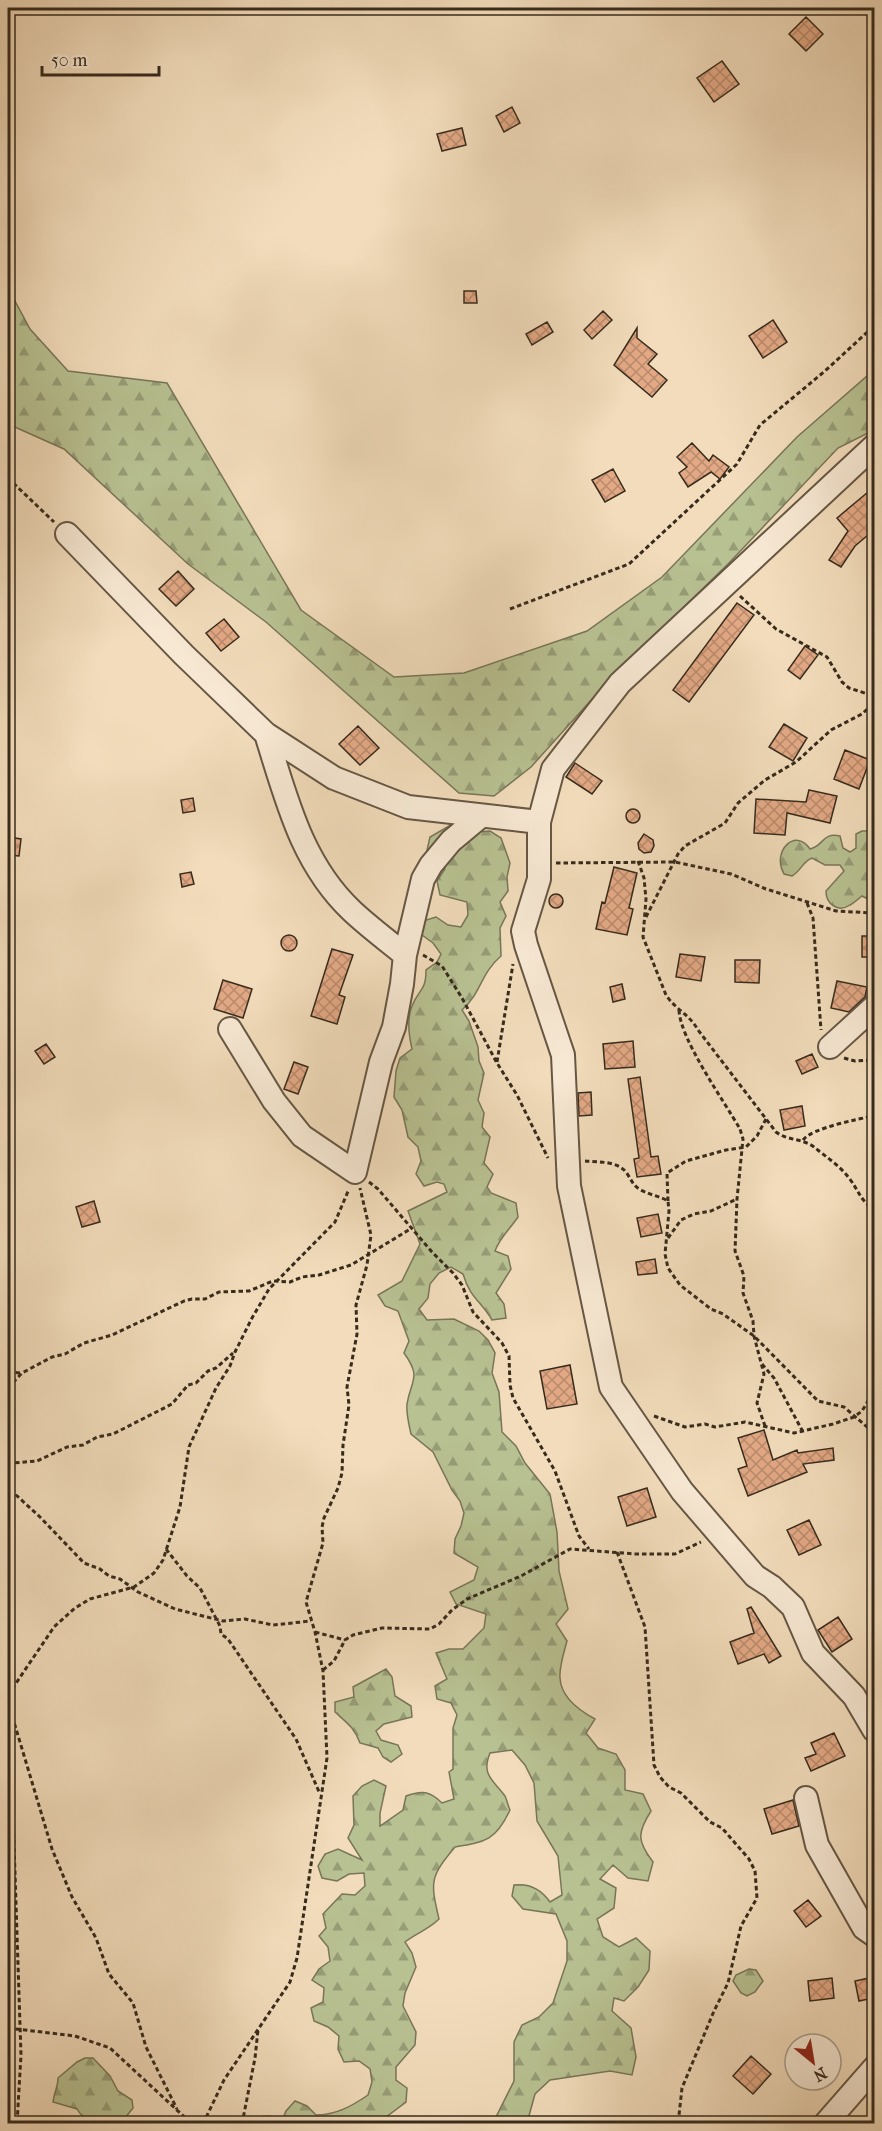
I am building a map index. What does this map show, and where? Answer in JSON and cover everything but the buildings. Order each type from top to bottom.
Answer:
[{"type":"street","points":[[874,446],[620,682],[553,769],[539,822],[539,879],[524,931],[526,945],[563,1056],[569,1186],[611,1387],[682,1491],[755,1576],[772,1587],[793,1607],[813,1653],[858,1701],[874,1730]]},
{"type":"street","points":[[67,534],[184,655],[266,734],[334,778],[408,807],[539,822]]},
{"type":"street","points":[[266,734],[296,829],[322,875],[351,910],[405,955]]},
{"type":"street","points":[[230,1029],[274,1101],[302,1136],[355,1172],[381,1062],[393,1027],[405,955],[423,879],[431,865],[451,841],[481,816]]},
{"type":"street","points":[[830,1047],[874,1007]]},
{"type":"street","points":[[806,1798],[817,1845],[864,1928],[874,1935]]},
{"type":"street","points":[[825,2124],[874,2068]]},
{"type":"path","points":[[510,609],[629,564],[738,464],[760,425],[825,371],[874,326]]},
{"type":"path","points":[[8,478],[67,534]]},
{"type":"path","points":[[726,583],[776,628],[827,657],[842,682],[849,688],[874,696]]},
{"type":"path","points":[[643,927],[678,854],[685,846],[725,823],[738,802],[765,780],[796,762],[831,730],[862,714],[874,703]]},
{"type":"path","points":[[638,861],[644,878],[646,899],[643,937],[666,995],[693,1021],[776,1132],[784,1138],[802,1140],[811,1145],[849,1178],[864,1203],[874,1210]]},
{"type":"path","points":[[539,864],[675,862],[731,874],[766,889],[837,911],[874,913]]},
{"type":"path","points":[[807,901],[813,918],[821,1037],[824,1044],[840,1057],[855,1061],[874,1060]]},
{"type":"path","points":[[405,955],[425,955],[442,966],[517,1095],[553,1167],[569,1186]]},
{"type":"path","points":[[497,1063],[510,971],[514,961]]},
{"type":"path","points":[[679,1010],[679,1019],[686,1037],[740,1129],[743,1139],[735,1251],[744,1276],[743,1293],[753,1321],[754,1336],[764,1374],[757,1403],[765,1426]]},
{"type":"path","points":[[802,1140],[821,1130],[874,1116]]},
{"type":"path","points":[[766,1119],[757,1136],[742,1149],[726,1150],[686,1161],[667,1173],[669,1211],[665,1254],[668,1268],[680,1285],[711,1309],[723,1314],[754,1336],[813,1397],[818,1401],[844,1407],[874,1433]]},
{"type":"path","points":[[569,1158],[615,1165],[624,1169],[634,1185],[642,1191],[668,1201]]},
{"type":"path","points":[[355,1172],[378,1189],[453,1273],[462,1285],[473,1312],[502,1343],[509,1356],[513,1398],[555,1471],[579,1536],[589,1549]]},
{"type":"path","points":[[203,2124],[224,2080],[290,1982],[297,1958],[327,1758],[323,1671],[306,1602],[323,1543],[324,1518],[338,1488],[342,1473],[343,1445],[349,1405],[347,1387],[357,1334],[356,1305],[371,1235],[355,1172]]},
{"type":"path","points":[[8,1695],[54,1627],[75,1608],[90,1599],[134,1587],[145,1581],[163,1560],[180,1508],[189,1447],[216,1388],[230,1366],[252,1318],[276,1282],[335,1222],[355,1172]]},
{"type":"path","points":[[667,1239],[681,1220],[694,1214],[711,1211],[737,1199]]},
{"type":"path","points":[[8,1388],[22,1373],[84,1343],[112,1335],[135,1323],[144,1322],[184,1301],[205,1299],[219,1292],[249,1291],[276,1282],[290,1282],[351,1265],[412,1228]]},
{"type":"path","points":[[8,1465],[37,1461],[67,1447],[83,1445],[97,1437],[113,1434],[172,1404],[188,1385],[196,1383],[208,1371],[216,1368],[235,1352]]},
{"type":"path","points":[[762,1364],[774,1378],[803,1431]]},
{"type":"path","points":[[8,1372],[22,1373]]},
{"type":"path","points":[[648,1413],[685,1427],[705,1424],[715,1427],[746,1422],[784,1432],[803,1431],[854,1417],[862,1412],[874,1392]]},
{"type":"path","points":[[8,1474],[8,1480],[16,1495],[84,1563],[134,1587],[138,1592],[175,1609],[216,1620],[245,1619],[273,1625],[311,1621]]},
{"type":"path","points":[[323,1671],[334,1660],[345,1640],[363,1632],[382,1628],[430,1629],[467,1599],[520,1576],[570,1549],[675,1554],[701,1542],[719,1548],[728,1546]]},
{"type":"path","points":[[166,1549],[187,1576],[200,1588],[222,1634],[228,1639],[296,1738],[321,1797]]},
{"type":"path","points":[[617,1552],[645,1627],[654,1765],[660,1777],[669,1787],[681,1793],[710,1822],[722,1828],[749,1859],[755,1871],[758,1898],[741,1926],[728,1983],[682,2088],[678,2124]]},
{"type":"path","points":[[315,1632],[345,1640]]},
{"type":"path","points":[[8,1702],[52,1849],[72,1898],[96,1938],[109,1974],[133,2003],[146,2047],[177,2109]]},
{"type":"path","points":[[8,1713],[21,2055],[17,2124]]},
{"type":"path","points":[[8,1933],[18,1948]]},
{"type":"path","points":[[8,2028],[75,2036],[110,2048],[192,2124]]},
{"type":"path","points":[[242,2124],[255,2058],[258,2028]]},
{"type":"green space","points":[[8,288],[30,329],[68,371],[167,383],[301,610],[394,677],[464,673],[587,631],[662,577],[797,437],[874,370],[874,430],[838,448],[728,564],[611,678],[531,767],[494,796],[459,793],[266,622],[188,564],[64,449],[8,424]]},
{"type":"green space","points":[[454,823],[476,832],[490,831],[501,838],[510,863],[507,877],[508,891],[500,902],[506,916],[500,928],[501,956],[462,1010],[469,1021],[484,1073],[478,1100],[484,1113],[482,1127],[490,1137],[484,1163],[493,1174],[487,1187],[491,1193],[516,1203],[518,1217],[502,1237],[495,1251],[508,1256],[511,1269],[496,1293],[504,1304],[506,1318],[492,1320],[472,1294],[463,1274],[451,1267],[439,1273],[430,1284],[428,1298],[419,1309],[427,1320],[454,1319],[479,1331],[488,1340],[495,1353],[492,1373],[499,1392],[502,1432],[516,1446],[525,1463],[550,1494],[557,1532],[559,1571],[568,1609],[556,1624],[567,1641],[560,1669],[561,1685],[572,1703],[595,1719],[586,1733],[598,1748],[616,1754],[625,1770],[625,1790],[643,1794],[651,1811],[641,1831],[644,1848],[653,1862],[648,1881],[628,1878],[613,1865],[600,1879],[616,1888],[614,1908],[597,1919],[603,1937],[619,1947],[636,1938],[650,1951],[649,1970],[638,1987],[624,2001],[614,1998],[612,2011],[631,2028],[636,2057],[632,2075],[610,2071],[550,2080],[535,2094],[527,2123],[493,2123],[514,2081],[514,2042],[522,2025],[539,2017],[553,2003],[567,1961],[567,1941],[556,1914],[523,1909],[512,1896],[514,1885],[535,1888],[550,1902],[562,1895],[558,1856],[537,1821],[534,1783],[525,1765],[512,1750],[490,1753],[488,1772],[505,1796],[510,1810],[495,1834],[482,1841],[455,1847],[447,1857],[434,1880],[434,1896],[439,1919],[405,1942],[412,1953],[416,1967],[405,1993],[403,2006],[416,2032],[415,2045],[396,2067],[396,2080],[407,2088],[406,2102],[378,2123],[254,2124],[257,2117],[270,2116],[281,2123],[286,2111],[295,2101],[307,2106],[316,2115],[323,2115],[343,2109],[368,2095],[372,2082],[370,2069],[359,2061],[344,2062],[338,2049],[339,2036],[328,2027],[314,2021],[311,2008],[323,2002],[324,1988],[312,1980],[319,1969],[330,1961],[328,1947],[319,1936],[326,1928],[323,1914],[342,1894],[355,1895],[365,1886],[364,1873],[349,1874],[337,1881],[322,1878],[318,1866],[325,1854],[338,1849],[362,1860],[348,1838],[354,1825],[353,1796],[362,1786],[374,1780],[386,1786],[380,1813],[380,1826],[403,1810],[406,1796],[426,1793],[442,1803],[454,1799],[449,1772],[453,1769],[453,1728],[457,1715],[451,1703],[437,1699],[435,1686],[447,1679],[436,1653],[449,1649],[463,1649],[484,1628],[486,1614],[456,1604],[450,1592],[474,1580],[478,1567],[454,1553],[455,1539],[464,1513],[460,1501],[433,1452],[411,1434],[407,1408],[414,1374],[404,1353],[409,1341],[398,1311],[385,1306],[378,1295],[402,1281],[420,1244],[408,1211],[447,1192],[444,1184],[437,1182],[424,1186],[416,1174],[421,1161],[418,1147],[408,1137],[402,1110],[394,1097],[396,1071],[400,1058],[412,1049],[409,1016],[412,1006],[423,986],[426,970],[437,962],[441,954],[433,943],[422,935],[423,921],[436,917],[448,925],[461,927],[468,915],[467,902],[440,895],[437,881],[445,869],[427,850],[430,837]]},
{"type":"green space","points":[[870,831],[874,835],[874,902],[862,896],[846,907],[837,908],[830,903],[826,891],[844,871],[840,865],[825,865],[812,858],[792,876],[784,874],[781,857],[783,850],[792,841],[798,840],[810,849],[830,836],[840,836],[843,848],[850,852],[856,848],[856,834]]},
{"type":"green space","points":[[386,1669],[392,1677],[395,1696],[411,1706],[412,1717],[384,1724],[376,1731],[381,1740],[398,1745],[402,1754],[391,1762],[383,1757],[378,1748],[360,1743],[353,1729],[335,1712],[335,1702],[354,1697],[353,1687]]},
{"type":"green space","points":[[749,1969],[756,1970],[763,1981],[755,1992],[747,1996],[741,1993],[733,1981],[736,1975]]},
{"type":"green space","points":[[85,2058],[93,2058],[110,2076],[118,2091],[132,2100],[133,2108],[121,2123],[90,2120],[80,2114],[77,2109],[53,2102],[58,2078]]}]
